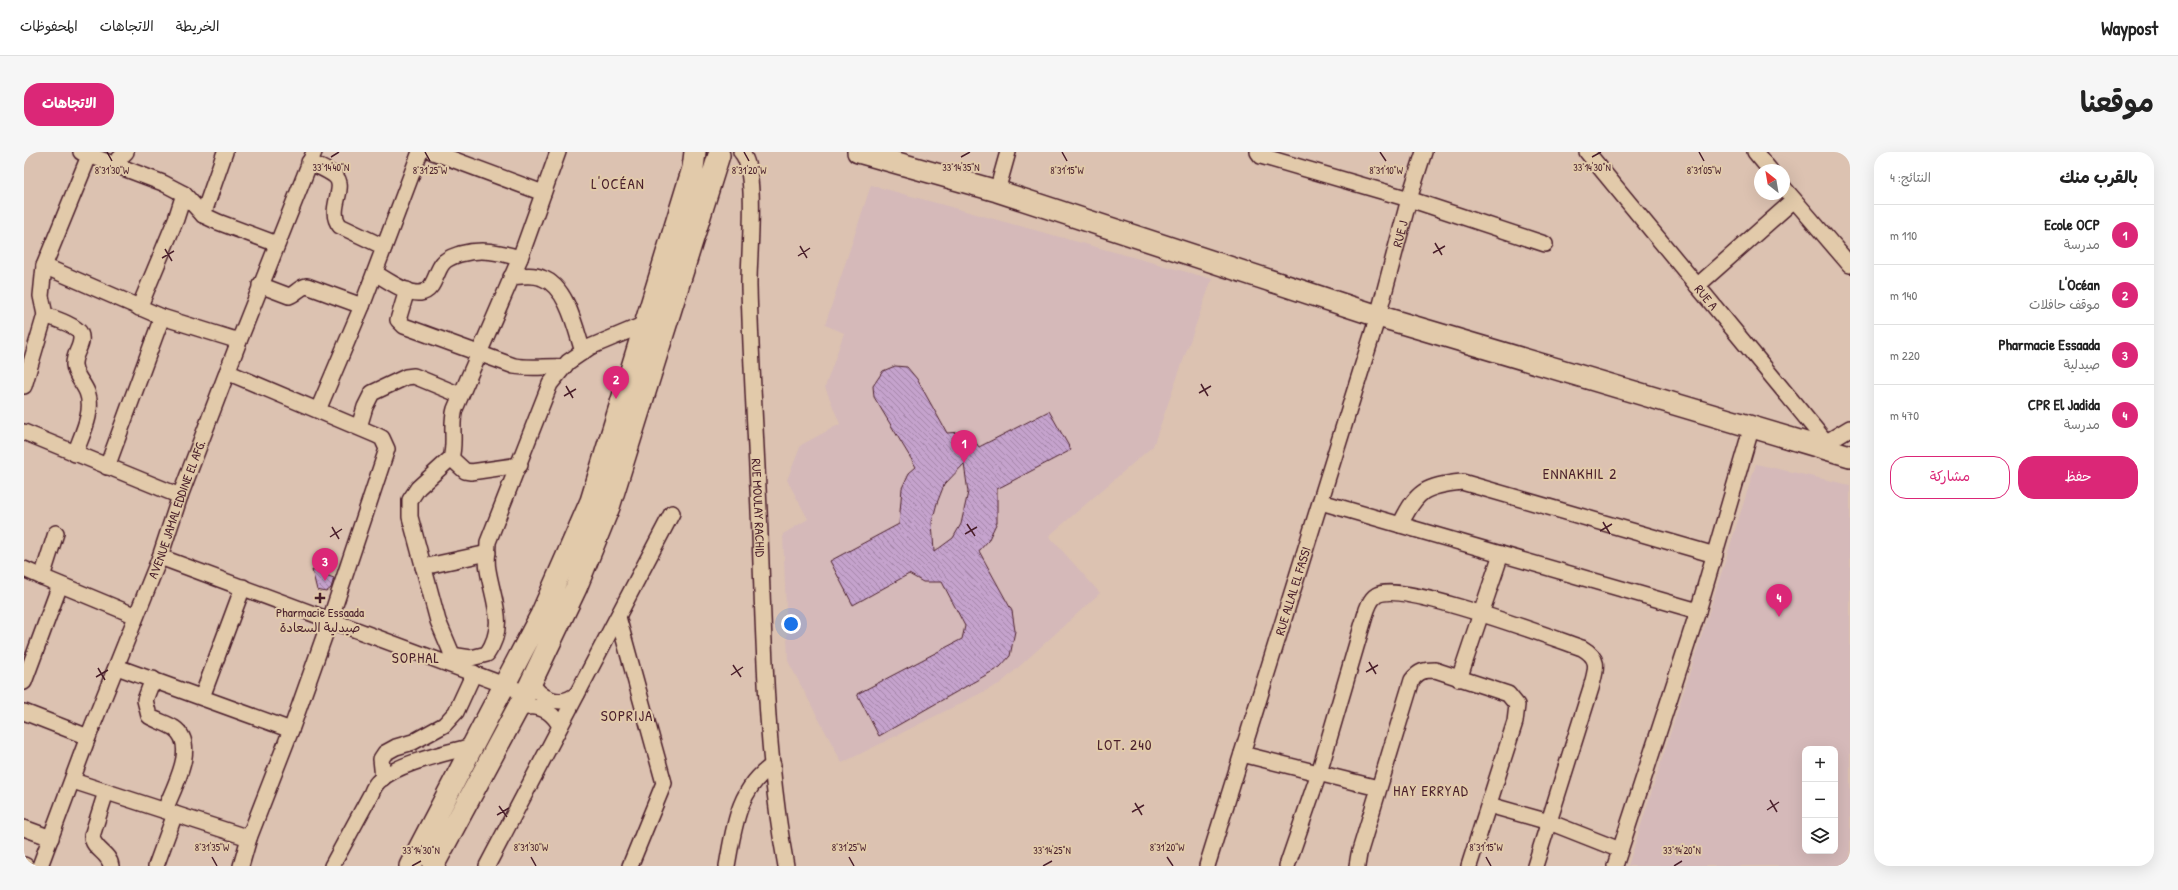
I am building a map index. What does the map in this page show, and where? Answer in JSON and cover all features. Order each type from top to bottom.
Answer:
[{"type":"main road","points":[[410,866],[472,746],[506,685],[541,615],[591,501],[693,168],[695,152]]},
{"type":"main road","points":[[858,152],[997,191],[1378,316],[1752,426],[1823,444],[1850,456]]},
{"type":"main road","points":[[433,866],[525,695],[576,588],[609,507],[718,153]]},
{"type":"street","points":[[113,165],[126,152]]},
{"type":"street","points":[[204,215],[225,152]]},
{"type":"street","points":[[318,410],[362,306],[420,152]]},
{"type":"street","points":[[433,152],[543,193]]},
{"type":"street","points":[[454,661],[438,621],[423,567],[410,517],[410,500],[423,482],[451,458],[453,452],[452,417],[460,395],[520,258],[558,152]]},
{"type":"street","name":"RUE MOULAY RACHID","points":[[741,152],[748,162],[750,171],[751,210],[748,281],[763,625],[773,765],[786,866]]},
{"type":"street","points":[[997,191],[1008,152]]},
{"type":"street","points":[[1258,152],[1262,156],[1409,199],[1546,244]]},
{"type":"street","name":"RUE J","points":[[1378,316],[1409,199],[1424,152]]},
{"type":"street","name":"RUE A","points":[[1587,152],[1697,286],[1823,444]]},
{"type":"street","points":[[1755,152],[1765,164]]},
{"type":"street","points":[[24,386],[45,315],[41,296],[44,266],[85,154],[163,183],[184,194],[204,215],[218,222],[277,244]]},
{"type":"street","points":[[311,157],[335,176],[339,182],[339,190],[334,213],[335,220],[340,226],[384,248]]},
{"type":"street","name":"AVENUE JAMAL EDDINE EL AFG.","points":[[40,866],[73,781],[88,737],[160,557],[180,496],[260,285],[311,157]]},
{"type":"street","points":[[139,308],[176,219],[184,194]]},
{"type":"street","points":[[1790,195],[1850,266]]},
{"type":"street","points":[[1697,286],[1794,200]]},
{"type":"street","points":[[375,273],[407,290],[420,293],[429,289],[444,263],[452,257],[469,252],[491,250],[520,258]]},
{"type":"street","points":[[44,266],[162,317],[239,341]]},
{"type":"street","points":[[511,277],[542,277],[551,282],[568,306],[583,352]]},
{"type":"street","points":[[260,285],[289,296],[295,294],[301,287],[307,286],[362,306]]},
{"type":"street","points":[[407,290],[398,315],[400,324],[498,362],[526,368],[549,366],[564,367]]},
{"type":"street","points":[[45,315],[75,327],[80,332],[82,342],[74,363],[75,372],[87,391],[90,401],[89,413],[75,454]]},
{"type":"street","name":"RUE ALLAL EL FASSI","points":[[1207,866],[1378,316]]},
{"type":"street","points":[[107,467],[162,317]]},
{"type":"street","points":[[454,661],[487,654],[494,643],[497,624],[497,605],[487,569],[488,542],[520,465],[550,384],[568,362],[583,352],[621,333],[645,324]]},
{"type":"street","points":[[227,372],[382,438],[387,449],[330,620],[291,730],[249,838],[241,866]]},
{"type":"street","points":[[359,428],[365,407],[372,393],[406,377],[414,376],[460,395]]},
{"type":"street","points":[[1614,866],[1698,611],[1752,426]]},
{"type":"street","points":[[1823,444],[1850,428]]},
{"type":"street","points":[[24,432],[180,496]]},
{"type":"street","points":[[451,458],[465,471],[471,472],[520,465]]},
{"type":"street","points":[[1400,525],[1409,506],[1420,493],[1436,485],[1462,482],[1715,555]]},
{"type":"street","points":[[1320,502],[1698,611]]},
{"type":"street","points":[[487,866],[672,513]]},
{"type":"street","points":[[42,577],[56,533]]},
{"type":"street","points":[[423,567],[488,553]]},
{"type":"street","points":[[1459,679],[1501,554]]},
{"type":"street","points":[[160,557],[330,620],[454,661],[474,673],[506,685],[525,695],[542,696],[549,699],[565,701],[577,694]]},
{"type":"street","points":[[24,569],[136,616]]},
{"type":"street","points":[[24,682],[60,584]]},
{"type":"street","points":[[202,697],[243,587]]},
{"type":"street","points":[[1287,866],[1319,773],[1365,616],[1370,603],[1376,595],[1385,592],[1400,593],[1482,613],[1582,648],[1594,658],[1597,667],[1535,866]]},
{"type":"street","points":[[618,617],[664,783],[630,866]]},
{"type":"street","points":[[117,667],[291,730]]},
{"type":"street","points":[[1357,866],[1378,788],[1412,680],[1417,673],[1424,670],[1435,670],[1508,694],[1517,705],[1515,722],[1469,866]]},
{"type":"street","points":[[383,778],[381,759],[384,753],[396,747],[413,742],[444,726],[456,712],[474,673]]},
{"type":"street","points":[[153,679],[145,700],[149,716],[173,728],[185,740],[186,747],[185,757],[156,866]]},
{"type":"street","points":[[525,695],[531,706],[544,709],[555,718],[560,726]]},
{"type":"street","points":[[24,712],[88,737]]},
{"type":"street","points":[[332,866],[377,782],[396,770],[472,746]]},
{"type":"street","points":[[1242,754],[1378,788]]},
{"type":"street","points":[[727,866],[734,829],[750,787],[759,774],[773,765]]},
{"type":"street","points":[[73,781],[249,838]]},
{"type":"street","points":[[106,792],[92,836],[92,841],[96,847],[106,854],[111,866]]},
{"type":"street","points":[[1489,805],[1549,822],[1620,850]]},
{"type":"street","points":[[24,828],[51,838]]},
{"type":"shaded area","points":[[871,185],[1212,279],[1153,446],[1049,536],[1100,593],[1001,683],[842,763],[788,661],[783,534],[808,519],[787,480],[801,445],[840,424],[825,387],[844,333],[825,325]]},
{"type":"shaded area","points":[[1756,464],[1850,485],[1850,866],[1628,866]]},
{"type":"building","points":[[895,366],[907,367],[917,379],[947,433],[962,432],[972,437],[979,447],[1049,411],[1071,450],[997,489],[997,522],[988,541],[979,551],[1012,611],[1015,631],[1010,656],[1000,667],[879,736],[857,694],[962,639],[965,626],[942,582],[923,582],[909,574],[853,605],[830,561],[899,524],[902,488],[909,473],[916,467],[874,397],[873,386],[883,371]],"holes":[[[964,464],[968,492],[961,524],[953,538],[934,552],[932,522],[937,503],[944,485]]]},
{"type":"building","points":[[312,570],[334,578],[331,588],[326,592],[317,590]]},
{"type":"place","name":"L'Océan","points":[[616,399]]},
{"type":"place","name":"Ecole OCP","points":[[964,463]]},
{"type":"place","name":"Pharmacie Essaada","points":[[325,581]]},
{"type":"place","name":"Pharmacie Essaada صيدلية السعادة","points":[[320,598]]},
{"type":"place","name":"CPR El Jadida","points":[[1779,617]]},
{"type":"district","name":"L'OCÉAN","points":[[618,184]]},
{"type":"district","name":"ENNAKHIL 2","points":[[1580,474]]},
{"type":"district","name":"SOPHAL","points":[[416,658]]},
{"type":"district","name":"SOPRIJA","points":[[627,716]]},
{"type":"district","name":"LOT. 240","points":[[1125,745]]},
{"type":"district","name":"HAY ERRYAD","points":[[1431,791]]}]
